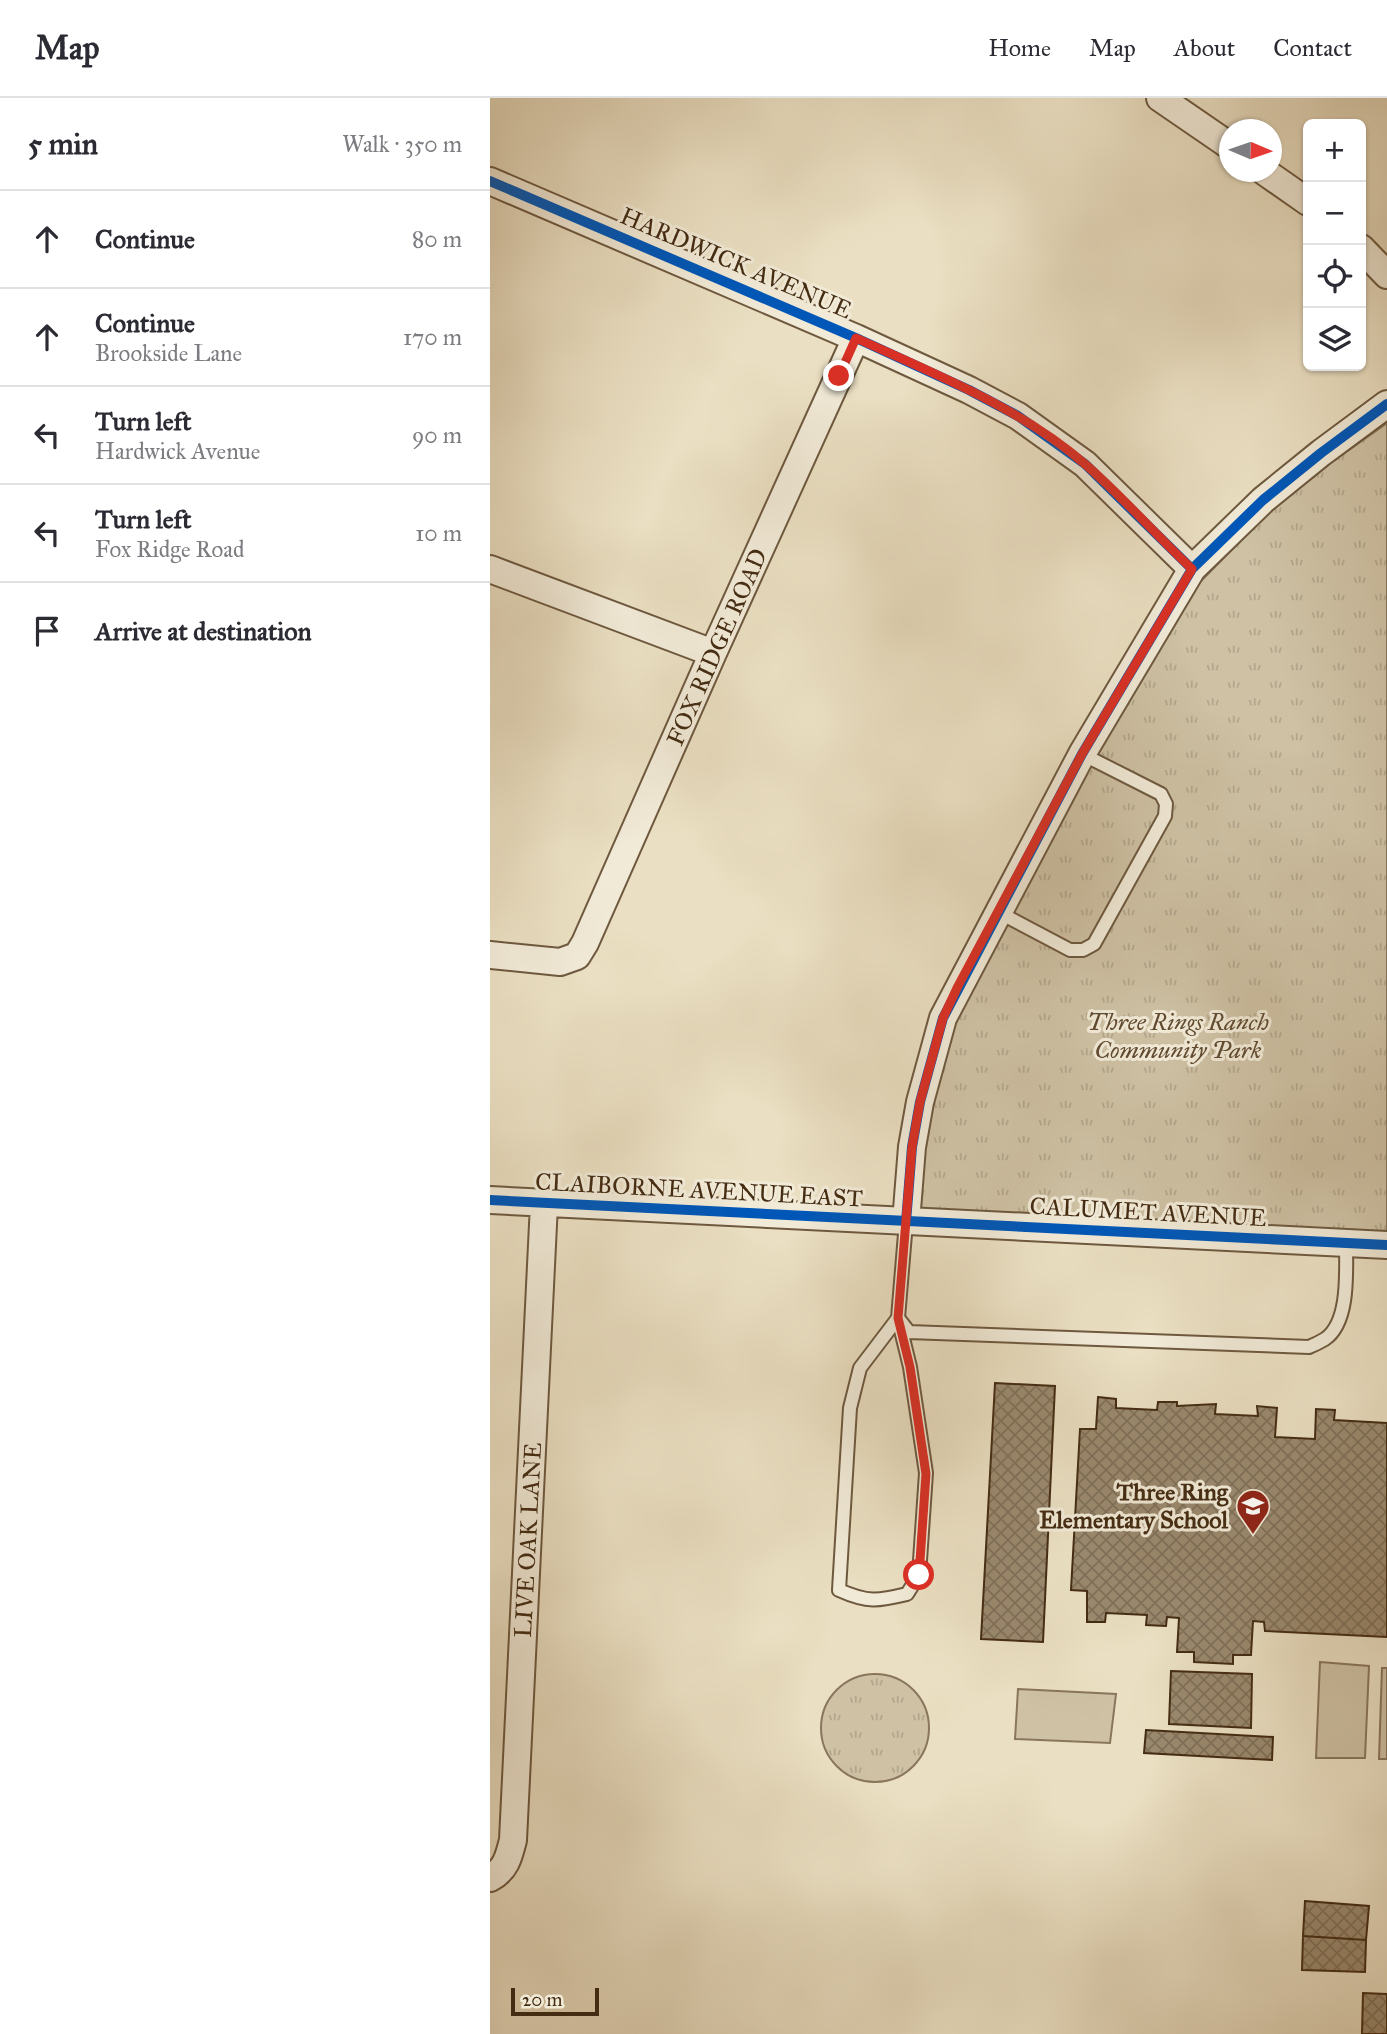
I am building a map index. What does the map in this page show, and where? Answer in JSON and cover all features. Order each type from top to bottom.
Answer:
[{"type":"street","points":[[1160,98],[1219,138]]},
{"type":"street","name":"HARDWICK AVENUE","points":[[490,181],[856,338],[969,390],[1018,416],[1085,464],[1192,569]]},
{"type":"street","points":[[1279,182],[1303,199]]},
{"type":"street","points":[[1366,253],[1387,275]]},
{"type":"street","name":"FOX RIDGE ROAD","points":[[490,955],[560,962],[577,956],[585,943],[856,338]]},
{"type":"street","points":[[906,1222],[912,1147],[920,1102],[943,1018],[1082,754],[1192,569],[1262,500],[1387,404]]},
{"type":"street","points":[[490,569],[713,653]]},
{"type":"street","name":"CLAIBORNE AVENUE EAST","points":[[490,1200],[906,1222]]},
{"type":"street","name":"LIVE OAK LANE","points":[[495,1876],[509,1858],[513,1840],[544,1204]]},
{"type":"street","name":"CALUMET AVENUE","points":[[906,1222],[1387,1245]]},
{"type":"lane","points":[[998,912],[1070,950],[1083,950],[1094,944],[1165,816],[1166,804],[1161,794],[1082,754]]},
{"type":"lane","points":[[898,1318],[860,1368],[850,1408],[839,1590],[853,1597],[877,1601],[907,1594],[919,1575],[926,1474],[910,1367],[898,1318],[906,1222]]},
{"type":"lane","points":[[898,1318],[909,1332],[1309,1347],[1327,1338],[1340,1317],[1345,1291],[1346,1242]]},
{"type":"green space","name":"Three Rings Ranch Community Park","points":[[1387,423],[1387,1256],[908,1231],[914,1167],[948,1041],[968,992],[1050,830],[1170,622],[1201,581],[1268,513],[1325,467]]},
{"type":"green space","points":[[1320,1662],[1369,1666],[1365,1758],[1316,1758]]},
{"type":"green space","points":[[1382,1668],[1387,1668],[1387,1759],[1379,1759]]},
{"type":"green space","points":[[875,1674],[896,1678],[913,1690],[925,1707],[929,1728],[925,1749],[913,1766],[896,1778],[875,1782],[854,1778],[837,1766],[825,1749],[821,1728],[825,1707],[837,1690],[854,1678]]},
{"type":"green space","points":[[1018,1689],[1116,1694],[1110,1743],[1015,1739]]},
{"type":"building","points":[[995,1383],[1055,1386],[1043,1642],[981,1639]]},
{"type":"building","points":[[1098,1397],[1116,1399],[1116,1408],[1157,1410],[1158,1402],[1177,1402],[1177,1406],[1216,1404],[1215,1414],[1258,1416],[1257,1406],[1277,1408],[1275,1437],[1315,1439],[1316,1409],[1335,1410],[1334,1420],[1387,1423],[1387,1637],[1265,1631],[1264,1622],[1253,1621],[1251,1655],[1233,1655],[1233,1664],[1194,1662],[1194,1652],[1177,1652],[1179,1618],[1167,1617],[1166,1626],[1146,1625],[1147,1615],[1106,1613],[1105,1622],[1087,1622],[1087,1591],[1071,1590],[1080,1429],[1096,1429]]},
{"type":"building","points":[[1171,1671],[1252,1674],[1251,1728],[1169,1724]]},
{"type":"building","points":[[1146,1730],[1273,1737],[1272,1760],[1144,1753]]},
{"type":"building","points":[[1305,1901],[1369,1906],[1366,1940],[1303,1936]]},
{"type":"building","points":[[1303,1936],[1366,1940],[1365,1972],[1302,1970]]},
{"type":"building","points":[[1363,1993],[1387,1994],[1387,2034],[1362,2034]]},
{"type":"cycle path","points":[[490,181],[856,338],[969,390],[1018,416],[1085,464],[1192,569]]},
{"type":"cycle path","points":[[906,1222],[912,1147],[920,1102],[943,1018],[1082,754],[1192,569],[1263,500],[1387,404]]},
{"type":"cycle path","points":[[490,1200],[1387,1245]]},
{"type":"place","name":"Three Ring Elementary School","points":[[1253,1536]]},
{"type":"route","points":[[839,376],[856,338],[969,390],[1018,416],[1085,464],[1192,569],[1082,754],[958,986],[943,1018],[931,1058],[912,1147],[898,1318],[910,1367],[926,1474],[919,1575]]}]
